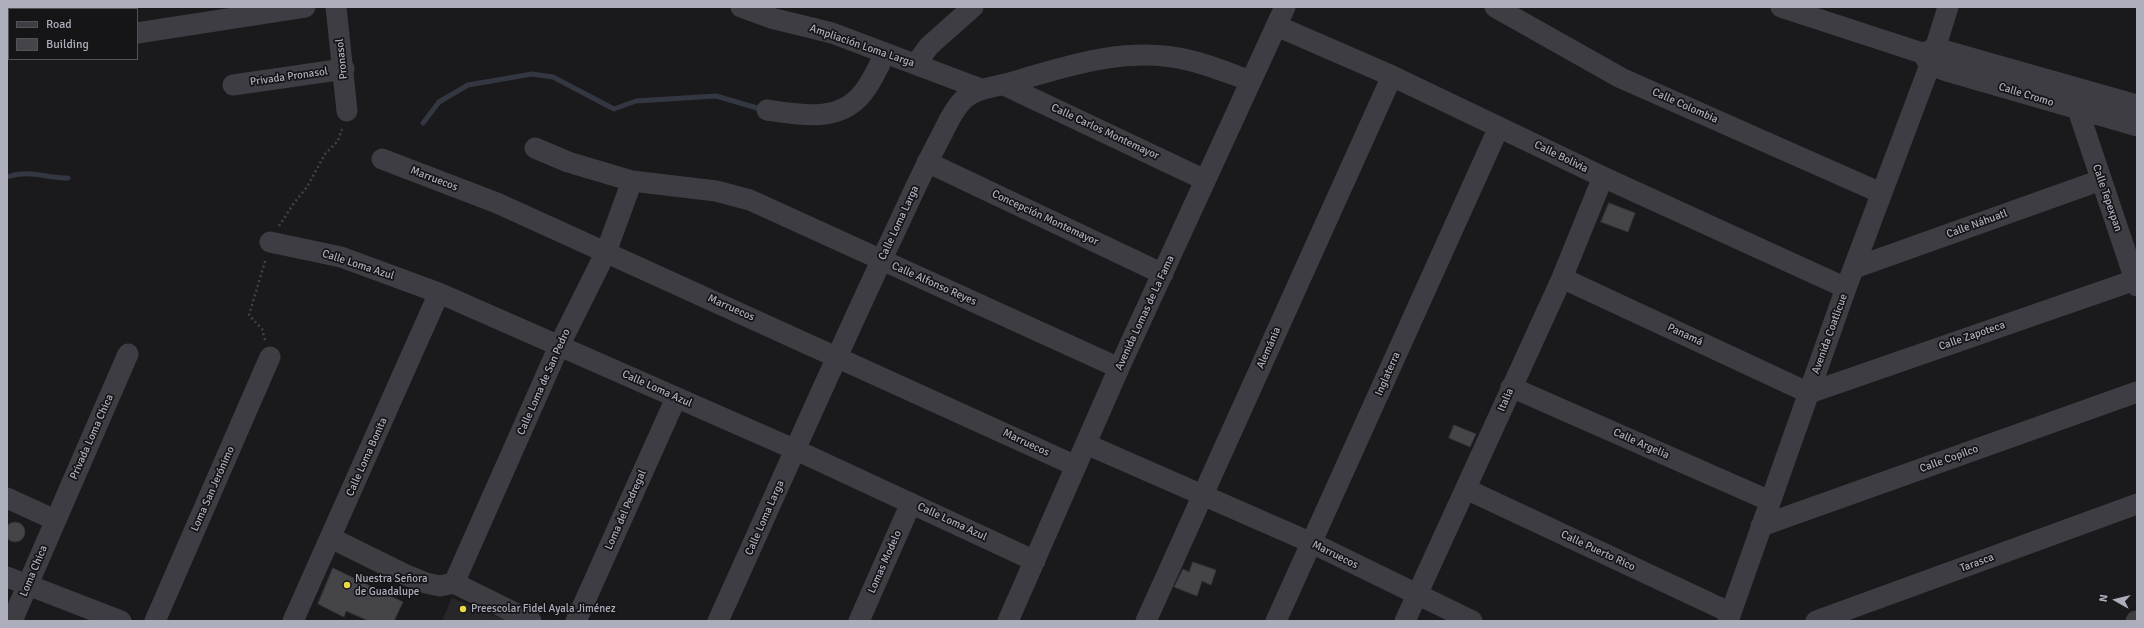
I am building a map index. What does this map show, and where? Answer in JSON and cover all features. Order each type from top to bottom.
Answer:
[{"type":"street","points":[[138,32],[305,7]]},
{"type":"street","name":"Pronasol","points":[[336,7],[344,69],[347,111]]},
{"type":"street","name":"Ampliación Loma Larga","points":[[741,7],[771,18],[832,33],[981,89]]},
{"type":"street","points":[[916,64],[928,46],[973,7]]},
{"type":"street","name":"Calle Colombia","points":[[1495,7],[1621,78],[1881,193]]},
{"type":"street","name":"Calle Cromo","points":[[1781,7],[1929,55],[2078,110],[2137,126]]},
{"type":"street","name":"Avenida Coatlicue","points":[[1730,617],[1929,55],[1948,7]]},
{"type":"street","name":"Calle Bolivia","points":[[1281,16],[1392,76],[1603,177],[1846,288]]},
{"type":"street","name":"Avenida Lomas de La Fama","points":[[1008,621],[1119,368],[1281,16]]},
{"type":"street","points":[[767,110],[817,116],[844,110],[863,93],[885,54]]},
{"type":"street","name":"Calle Loma Larga","points":[[718,621],[837,356],[927,162],[954,111],[964,99],[981,89],[1004,85],[1070,65],[1127,55],[1172,57],[1192,61],[1251,81]]},
{"type":"street","name":"Calle Cromo","points":[[1929,55],[2137,105]]},
{"type":"street","name":"Privada Pronasol","points":[[233,85],[344,69]]},
{"type":"street","name":"Alemánia","points":[[1146,621],[1392,76]]},
{"type":"street","name":"Calle Carlos Montemayor","points":[[1004,85],[1205,180]]},
{"type":"street","name":"Calle Tepexpan","points":[[2078,110],[2136,283]]},
{"type":"street","name":"Inglaterra","points":[[1276,621],[1499,127]]},
{"type":"street","name":"Calle Alfonso Reyes","points":[[534,148],[568,162],[632,181],[687,186],[732,194],[750,200],[1119,368]]},
{"type":"street","name":"Marruecos","points":[[382,159],[497,203],[837,356],[1076,466]]},
{"type":"street","name":"Concepción Montemayor","points":[[927,162],[1163,274]]},
{"type":"street","name":"Italia","points":[[1405,621],[1562,278],[1603,177]]},
{"type":"street","name":"Calle Náhuatl","points":[[1854,268],[2101,180]]},
{"type":"street","name":"Calle Loma de San Pedro","points":[[454,583],[560,344],[606,252],[632,181]]},
{"type":"street","name":"Calle Loma Azul","points":[[270,242],[341,257],[439,293],[560,344],[676,398],[796,450],[1035,561]]},
{"type":"street","name":"Panamá","points":[[1562,278],[1809,393]]},
{"type":"street","name":"Calle Zapoteca","points":[[1809,393],[2136,283]]},
{"type":"street","name":"Calle Loma Bonita","points":[[293,621],[439,293]]},
{"type":"street","name":"Privada Loma Chica","points":[[55,520],[128,354]]},
{"type":"street","name":"Loma San Jerónimo","points":[[155,621],[270,357]]},
{"type":"street","name":"Calle Argelia","points":[[1511,387],[1770,501]]},
{"type":"street","name":"Calle Copilco","points":[[1761,526],[2137,392]]},
{"type":"street","name":"Loma del Pedregal","points":[[576,621],[676,398]]},
{"type":"street","name":"Marruecos","points":[[1086,444],[1312,543],[1472,621]]},
{"type":"street","name":"Calle Puerto Rico","points":[[1466,490],[1730,617]]},
{"type":"street","points":[[7,498],[55,520]]},
{"type":"street","name":"Lomas Modelo","points":[[859,621],[911,503]]},
{"type":"street","name":"Tarasca","points":[[1816,621],[2137,504]]},
{"type":"street","name":"Loma Chica","points":[[12,621],[55,520]]},
{"type":"street","points":[[331,538],[406,575],[426,583],[440,586],[454,583],[531,621]]},
{"type":"street","points":[[7,578],[121,621]]},
{"type":"shaded area","name":"Preescolar Fidel Ayala Jiménez","points":[[452,598],[507,621],[442,621]]},
{"type":"building","points":[[1609,203],[1635,213],[1628,232],[1601,222]]},
{"type":"building","points":[[1454,425],[1476,434],[1470,447],[1449,438]]},
{"type":"building","points":[[15,522],[22,525],[25,532],[22,539],[15,542],[8,539],[5,532],[8,525]]},
{"type":"building","points":[[1193,562],[1216,570],[1211,585],[1202,581],[1197,596],[1174,587],[1183,569],[1189,572]]},
{"type":"building","name":"Nuestra Señora de Guadalupe","points":[[333,568],[403,602],[394,621],[369,621],[346,611],[344,617],[318,604]]},
{"type":"waterway","points":[[423,123],[439,102],[468,85],[532,74],[553,77],[614,109],[636,101],[716,96],[757,108]]},
{"type":"waterway","points":[[7,177],[30,174],[68,178]]},
{"type":"place","name":"Nuestra Señora de Guadalupe","points":[[347,585]]},
{"type":"place","name":"Preescolar Fidel Ayala Jiménez","points":[[463,609]]}]
